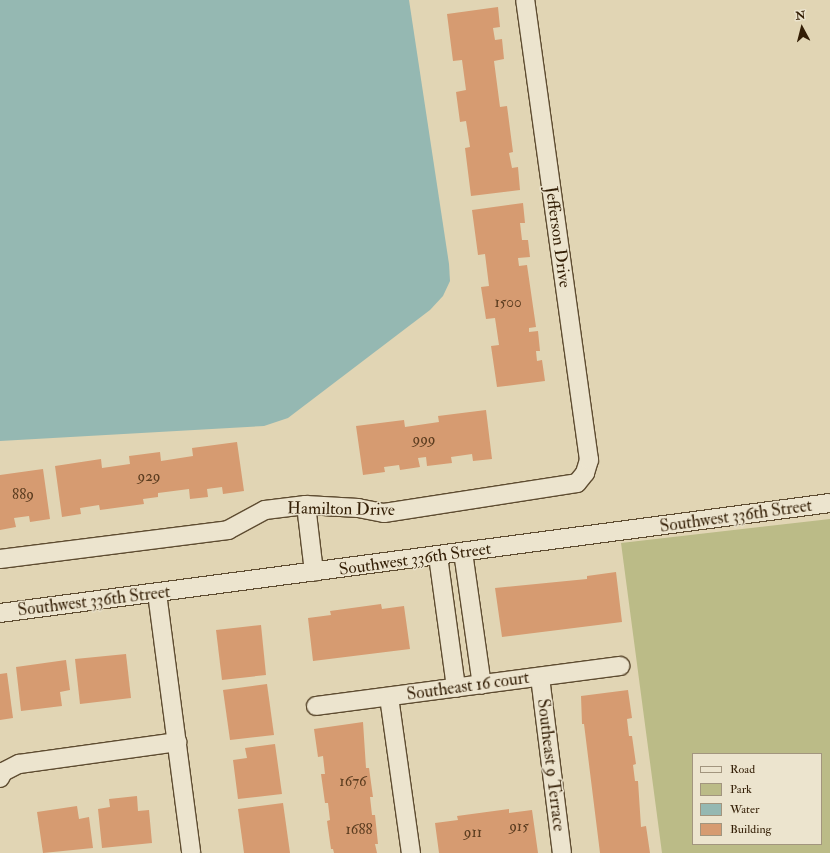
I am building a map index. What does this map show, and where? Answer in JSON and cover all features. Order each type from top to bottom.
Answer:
[{"type":"street","name":"Jefferson Drive","points":[[525,0],[589,460],[585,473]]},
{"type":"street","name":"Hamilton Drive","points":[[0,559],[228,530],[265,510],[306,505],[358,508],[384,513],[577,483],[585,473]]},
{"type":"street","name":"Southwest 336th Street","points":[[0,613],[830,503]]},
{"type":"street","points":[[306,505],[314,572]]},
{"type":"street","points":[[463,552],[482,684]]},
{"type":"street","points":[[438,556],[456,688]]},
{"type":"street","points":[[157,593],[191,853]]},
{"type":"street","name":"Southeast 16 court","points":[[316,706],[620,666]]},
{"type":"street","name":"Southeast 9 Terrace","points":[[540,677],[562,853]]},
{"type":"street","points":[[389,697],[411,853]]},
{"type":"street","points":[[0,778],[3,772],[19,764],[177,742]]},
{"type":"green space","points":[[830,519],[830,853],[662,853],[621,543]]},
{"type":"water","points":[[0,0],[409,0],[449,264],[450,281],[443,296],[430,310],[288,418],[264,426],[0,441]]},
{"type":"building","points":[[498,7],[500,27],[493,28],[495,40],[502,39],[504,59],[494,61],[500,107],[507,106],[513,152],[509,153],[512,168],[518,167],[520,190],[471,196],[465,148],[470,147],[466,121],[460,122],[456,92],[466,90],[462,60],[453,61],[447,14]]},
{"type":"building","points":[[523,203],[525,223],[520,223],[522,240],[528,240],[530,257],[518,258],[519,266],[527,265],[536,327],[529,328],[529,332],[538,331],[540,351],[536,351],[537,361],[542,360],[545,381],[497,387],[491,346],[499,345],[495,318],[486,319],[481,287],[489,286],[485,254],[478,255],[472,210]]},
{"type":"building","points":[[486,410],[492,459],[473,461],[472,454],[451,457],[452,463],[427,466],[426,457],[418,458],[420,467],[400,470],[399,465],[384,467],[385,472],[363,475],[356,426],[404,420],[405,427],[439,422],[438,416]]},
{"type":"building","points":[[237,442],[244,491],[223,494],[222,487],[207,489],[208,497],[190,499],[189,489],[158,493],[158,497],[143,499],[144,504],[100,510],[99,505],[80,508],[81,514],[62,517],[55,466],[101,459],[102,468],[130,464],[129,456],[160,452],[161,461],[193,456],[192,448]]},
{"type":"building","points":[[43,469],[50,519],[30,522],[29,516],[14,518],[16,527],[0,530],[0,475]]},
{"type":"building","points":[[616,572],[622,622],[502,637],[495,588],[587,579],[587,576]]},
{"type":"building","points":[[381,604],[382,609],[404,606],[410,649],[313,661],[308,618],[331,615],[330,611]]},
{"type":"building","points":[[261,625],[266,675],[222,680],[216,630]]},
{"type":"building","points":[[126,654],[131,698],[80,704],[75,659]]},
{"type":"building","points":[[66,660],[70,690],[60,692],[62,706],[21,711],[16,667]]},
{"type":"building","points":[[7,673],[13,718],[0,720],[0,674]]},
{"type":"building","points":[[267,684],[274,735],[230,740],[223,690]]},
{"type":"building","points":[[628,690],[632,718],[627,719],[629,736],[632,736],[636,764],[633,765],[635,781],[638,781],[641,827],[646,826],[650,853],[600,853],[584,724],[582,724],[581,696]]},
{"type":"building","points":[[363,722],[366,768],[369,768],[373,797],[370,797],[372,815],[375,815],[378,844],[375,844],[377,853],[334,853],[333,849],[331,849],[327,821],[330,820],[328,803],[325,803],[321,774],[325,774],[323,756],[318,757],[314,729]]},
{"type":"building","points":[[275,744],[282,794],[238,799],[233,760],[247,758],[245,748]]},
{"type":"building","points":[[137,796],[138,811],[149,810],[152,843],[102,848],[98,809],[110,807],[109,799]]},
{"type":"building","points":[[283,803],[290,853],[244,853],[238,809]]},
{"type":"building","points":[[77,806],[79,819],[89,817],[93,848],[43,853],[37,812]]},
{"type":"building","points":[[509,809],[509,813],[532,810],[538,853],[439,853],[435,823],[458,820],[457,816]]}]
